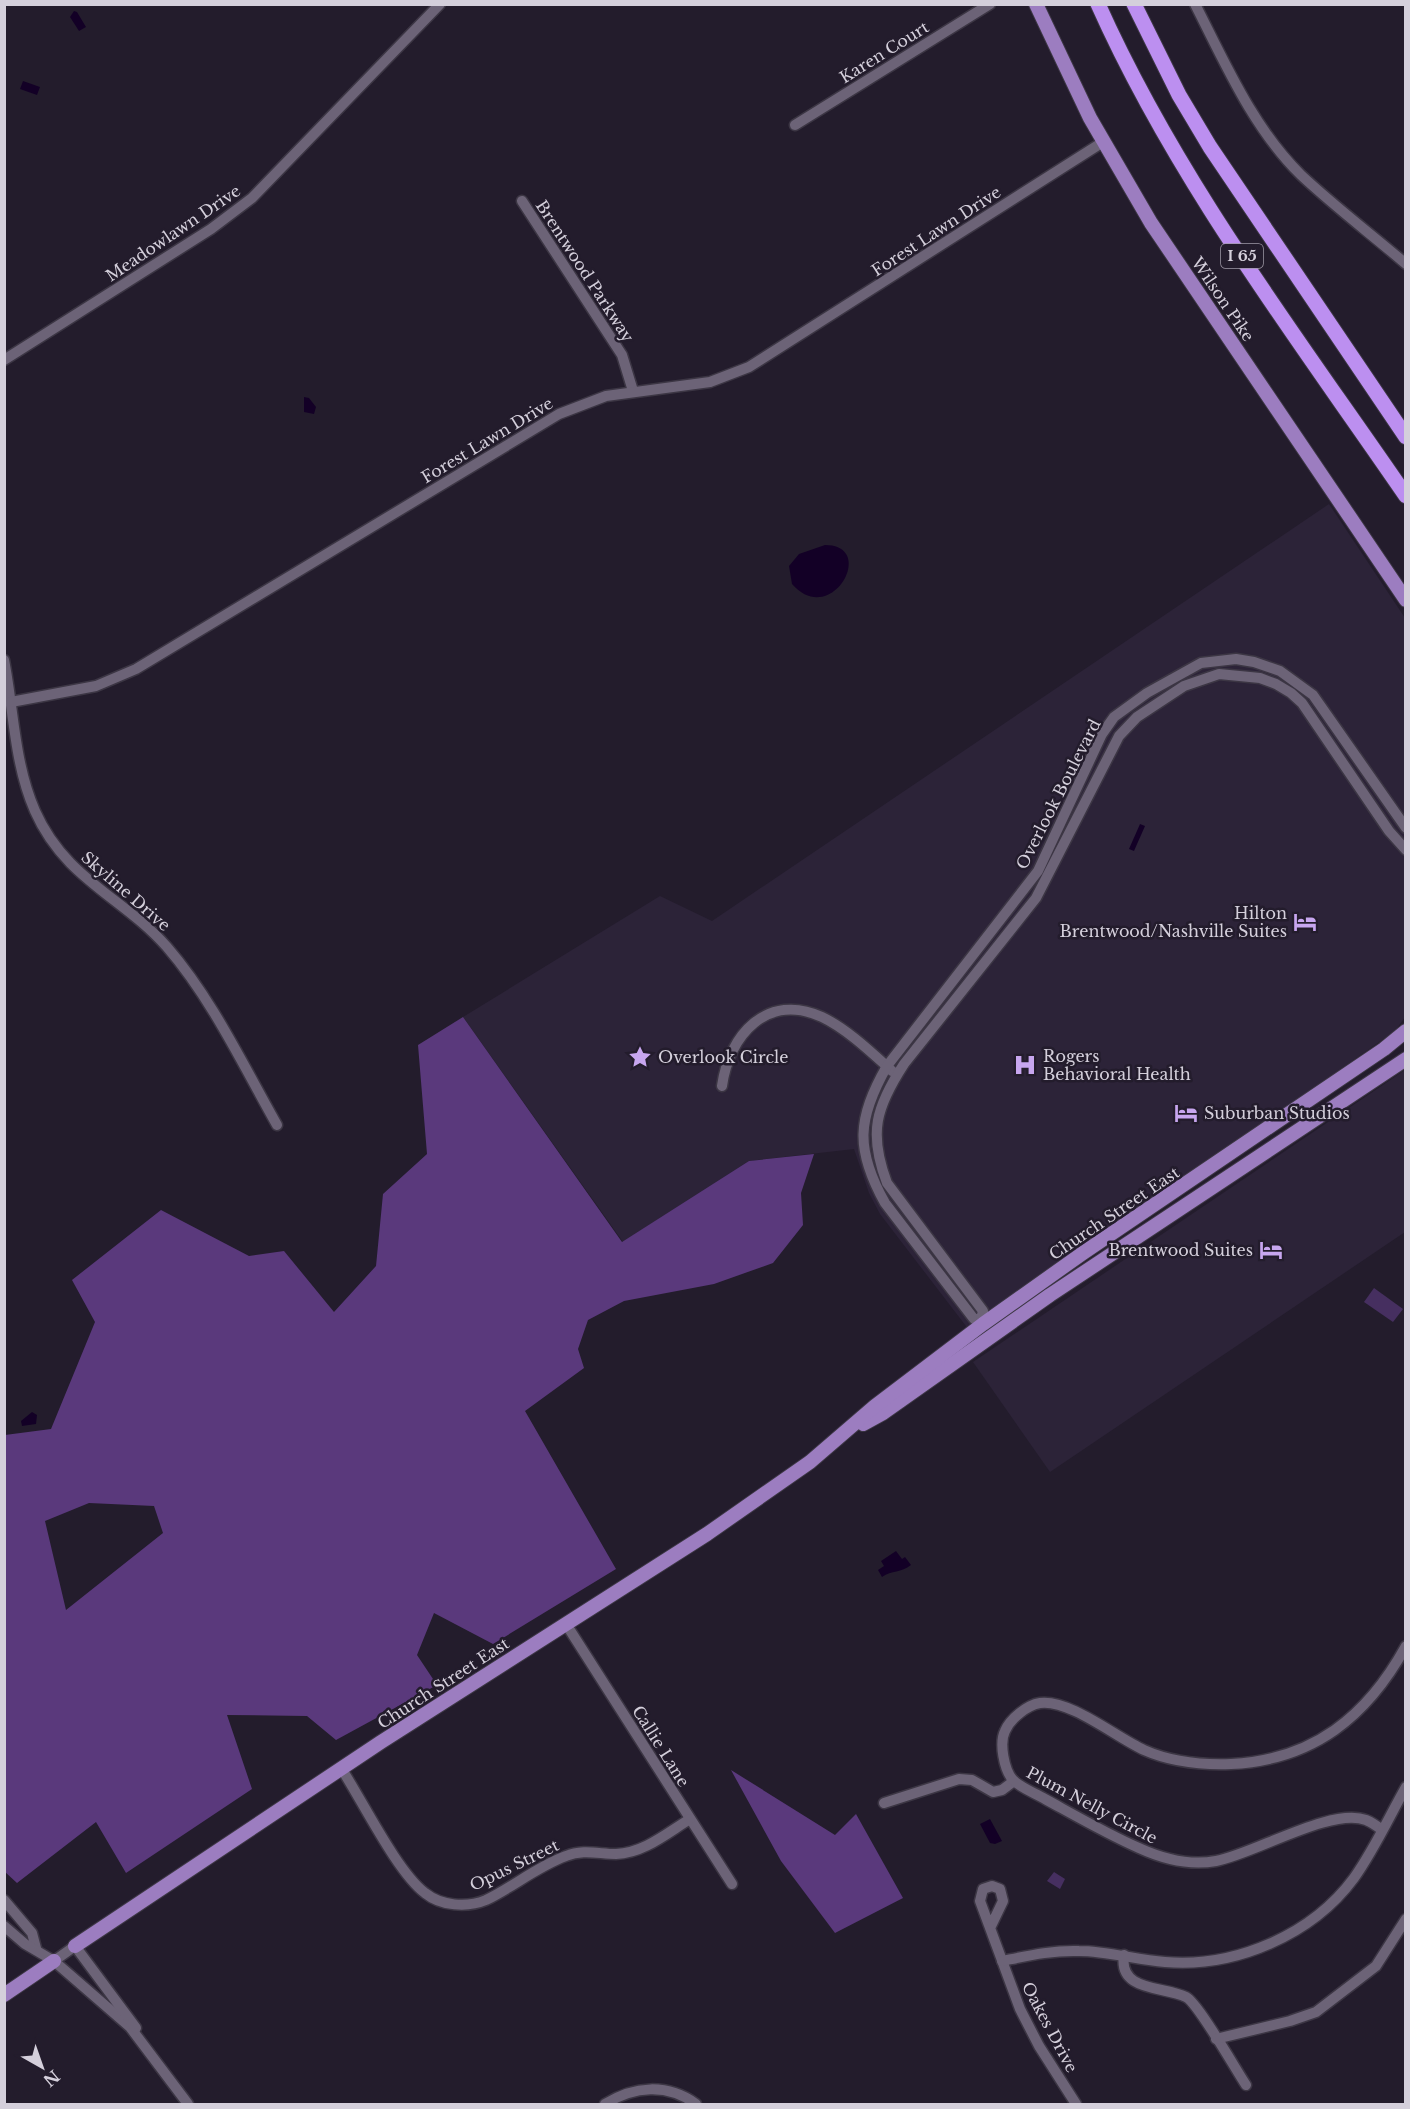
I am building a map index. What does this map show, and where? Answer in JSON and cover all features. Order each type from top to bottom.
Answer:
[{"type":"highway","name":"I 65","points":[[1098,4],[1142,94],[1187,172],[1406,496]]},
{"type":"highway","name":"I 65","points":[[1134,4],[1179,95],[1210,147],[1406,437]]},
{"type":"main road","name":"Wilson Pike","points":[[1036,4],[1103,142],[1162,238],[1406,600]]},
{"type":"main road","name":"Church Street East","points":[[848,1432],[875,1406],[982,1321],[1384,1049],[1406,1030]]},
{"type":"main road","name":"Church Street East","points":[[75,1946],[340,1768],[707,1534],[848,1432],[883,1413],[1050,1295],[1406,1059]]},
{"type":"main road","points":[[4,1995],[54,1961]]},
{"type":"street","name":"Meadowlawn Drive","points":[[4,360],[191,242],[252,198],[288,165],[440,4]]},
{"type":"street","name":"Karen Court","points":[[795,125],[990,4]]},
{"type":"street","points":[[1195,4],[1240,92],[1278,149],[1300,174],[1406,264]]},
{"type":"street","name":"Forest Lawn Drive","points":[[11,702],[96,686],[129,673],[545,422],[597,399],[633,391],[710,382],[762,360],[1103,142]]},
{"type":"street","name":"Brentwood Parkway","points":[[522,201],[621,355],[633,391]]},
{"type":"street","name":"Overlook Boulevard","points":[[1406,828],[1313,695],[1280,671],[1254,662],[1236,659],[1201,663],[1147,693],[1114,717],[1102,734],[1038,871],[887,1066],[870,1095],[863,1121],[865,1157],[874,1183],[893,1214],[974,1319],[982,1321],[983,1311],[887,1183],[879,1161],[875,1138],[877,1116],[885,1093],[897,1075],[1036,898],[1119,736],[1137,717],[1184,686],[1219,674],[1238,674],[1276,684],[1302,703],[1406,850]]},
{"type":"street","name":"Skyline Drive","points":[[4,660],[21,769],[36,813],[47,834],[84,878],[139,921],[181,964],[204,997],[277,1125]]},
{"type":"street","points":[[722,1086],[725,1065],[741,1034],[753,1023],[780,1011],[801,1011],[824,1018],[897,1075]]},
{"type":"street","name":"Callie Lane","points":[[566,1624],[732,1884]]},
{"type":"street","name":"Plum Nelly Circle","points":[[1382,1830],[1367,1820],[1343,1819],[1309,1827],[1220,1860],[1201,1862],[1172,1860],[1112,1836],[1014,1780],[1005,1760],[1003,1736],[1010,1723],[1034,1705],[1048,1703],[1063,1707],[1133,1744],[1164,1757],[1197,1763],[1256,1762],[1310,1746],[1346,1722],[1384,1681],[1406,1646]]},
{"type":"street","name":"Opus Street","points":[[340,1768],[407,1874],[425,1894],[442,1903],[465,1905],[485,1900],[568,1855],[586,1851],[617,1854],[637,1850],[690,1819]]},
{"type":"street","points":[[885,1803],[959,1779],[972,1780],[993,1792],[1002,1790],[1014,1780]]},
{"type":"street","points":[[1002,1960],[1068,1951],[1124,1955],[1166,1962],[1202,1962],[1239,1955],[1275,1940],[1310,1921],[1333,1902],[1361,1867],[1406,1787]]},
{"type":"street","points":[[4,1900],[32,1933],[36,1948]]},
{"type":"street","points":[[1216,2039],[1290,2021],[1316,2012],[1376,1966],[1406,1919]]},
{"type":"street","points":[[4,1926],[25,1944],[36,1948],[54,1961],[118,2016],[146,2046]]},
{"type":"street","name":"Oakes Drive","points":[[991,1926],[1002,1960],[1033,2034],[1076,2104]]},
{"type":"street","points":[[75,1946],[121,2005],[146,2046],[188,2104]]},
{"type":"street","name":"Church Street East","points":[[54,1961],[75,1946]]},
{"type":"street","points":[[1124,1955],[1124,1968],[1131,1980],[1146,1987],[1188,1998],[1246,2085]]},
{"type":"street","points":[[604,2104],[623,2094],[647,2089],[670,2091],[696,2104]]},
{"type":"shaded area","points":[[74,11],[86,27],[79,31],[70,17]]},
{"type":"shaded area","points":[[23,81],[40,87],[37,95],[20,89]]},
{"type":"shaded area","points":[[304,397],[309,398],[316,407],[314,414],[304,412]]},
{"type":"shaded area","points":[[1329,504],[1405,618],[1405,1017],[1395,1031],[969,1330],[880,1214],[869,1193],[854,1149],[749,1161],[623,1242],[463,1017],[660,896],[712,921]]},
{"type":"shaded area","points":[[825,545],[840,549],[848,557],[848,569],[843,581],[834,591],[821,597],[807,595],[792,584],[789,566],[799,554]]},
{"type":"shaded area","points":[[1140,824],[1145,826],[1134,851],[1129,849]]},
{"type":"shaded area","points":[[463,1017],[622,1242],[749,1161],[814,1154],[801,1193],[803,1225],[773,1263],[714,1284],[624,1301],[588,1320],[578,1349],[584,1368],[525,1411],[616,1569],[493,1644],[434,1613],[417,1655],[437,1685],[336,1740],[307,1716],[227,1715],[252,1789],[126,1873],[96,1822],[17,1883],[4,1871],[5,1435],[51,1429],[95,1322],[72,1280],[161,1210],[249,1256],[284,1251],[334,1312],[376,1266],[383,1194],[427,1154],[418,1045]],"holes":[[[89,1503],[154,1506],[163,1533],[66,1610],[45,1521]]]},
{"type":"shaded area","points":[[1405,1070],[1405,1232],[1050,1472],[973,1362]]},
{"type":"shaded area","points":[[1374,1288],[1403,1309],[1393,1322],[1364,1302]]},
{"type":"shaded area","points":[[32,1412],[37,1415],[36,1424],[22,1426],[21,1421]]},
{"type":"shaded area","points":[[896,1551],[911,1565],[882,1577],[878,1570],[884,1566],[881,1561]]},
{"type":"shaded area","points":[[731,1770],[835,1835],[856,1814],[903,1898],[835,1933],[781,1861]]},
{"type":"shaded area","points":[[990,1819],[1002,1841],[995,1844],[990,1843],[980,1824]]},
{"type":"shaded area","points":[[1054,1872],[1065,1879],[1060,1889],[1047,1881]]},
{"type":"place","name":"Hilton Brentwood/Nashville Suites","points":[[1305,922]]},
{"type":"place","name":"Overlook Circle","points":[[640,1057]]},
{"type":"place","name":"Rogers Behavioral Health","points":[[1025,1065]]},
{"type":"place","name":"Suburban Studios","points":[[1186,1113]]},
{"type":"place","name":"Brentwood Suites","points":[[1271,1250]]}]
